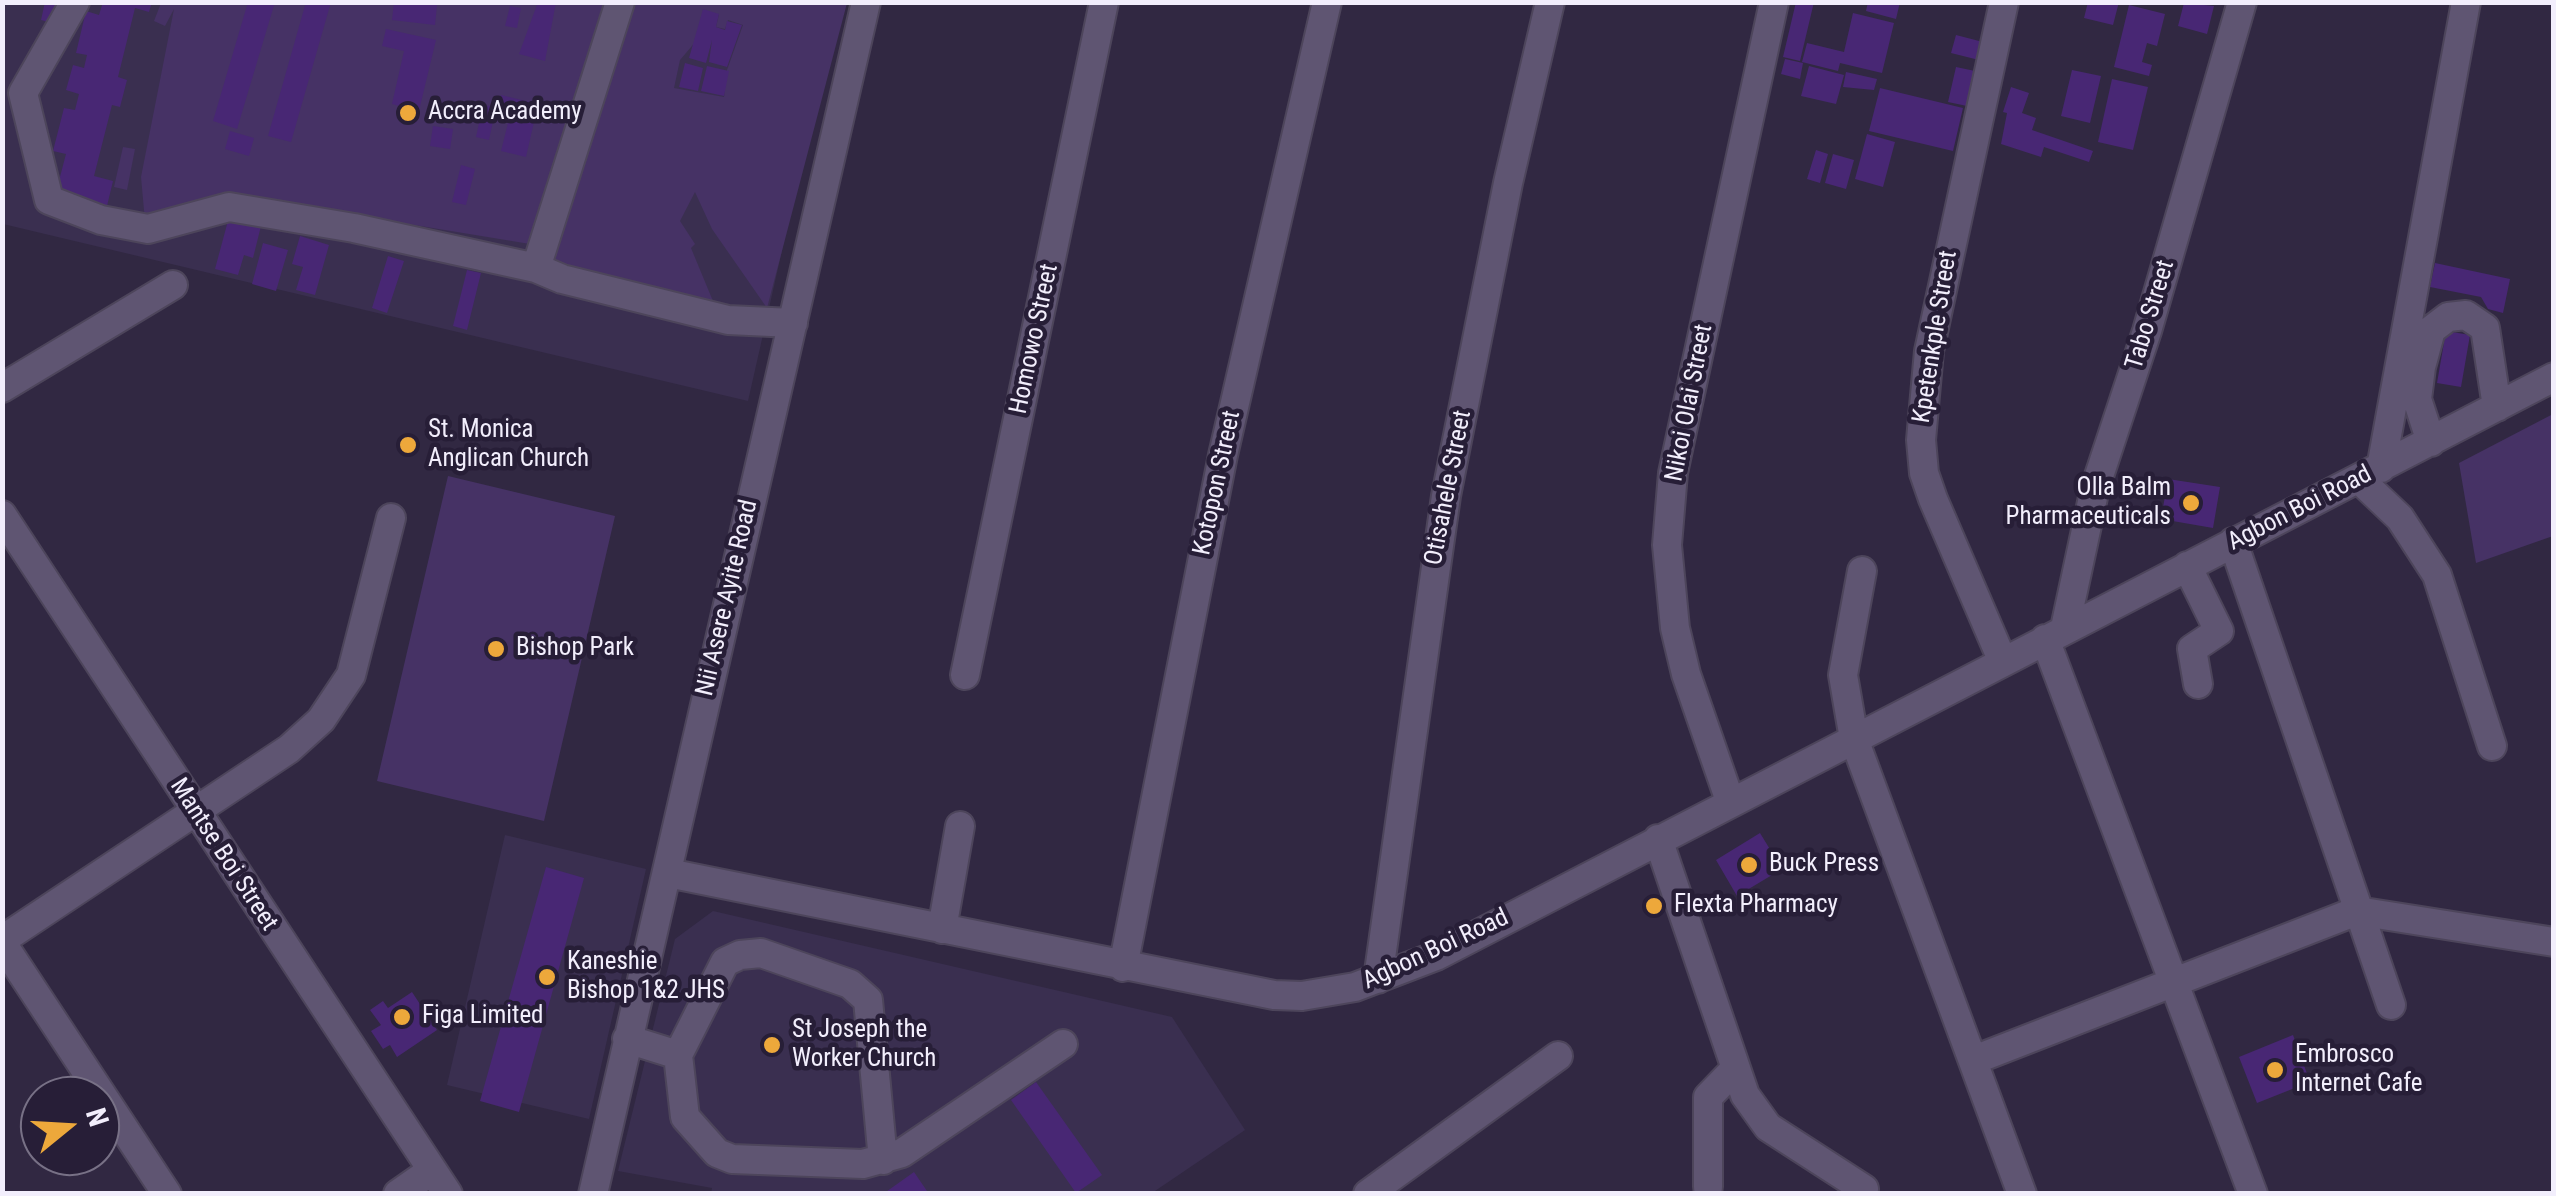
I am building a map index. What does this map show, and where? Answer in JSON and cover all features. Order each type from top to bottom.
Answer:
[{"type":"street","points":[[75,2],[23,93],[49,200],[101,220],[148,229],[229,207],[354,228],[536,268],[562,279],[728,320],[794,323]]},
{"type":"street","points":[[536,268],[620,2]]},
{"type":"street","name":"Nii Asere Ayite Road","points":[[592,1194],[668,872],[727,593],[794,323],[866,2]]},
{"type":"street","name":"Homowo Street","points":[[965,675],[1104,2]]},
{"type":"street","name":"Kotopon Street","points":[[1122,967],[1223,455],[1327,2]]},
{"type":"street","name":"Otisahele Street","points":[[1378,979],[1446,496],[1508,183],[1550,2]]},
{"type":"street","name":"Nikoi Olai Street","points":[[1730,801],[1686,674],[1671,597],[1667,545],[1674,473],[1774,2]]},
{"type":"street","name":"Kpetenkple Street","points":[[2003,662],[1933,500],[1924,474],[1920,440],[1929,351],[2004,2]]},
{"type":"street","name":"Tabo Street","points":[[2048,638],[2164,274],[2242,2]]},
{"type":"street","points":[[2466,2],[2370,474],[2437,575],[2492,746]]},
{"type":"street","points":[[2,388],[173,284]]},
{"type":"street","points":[[2431,442],[2418,399],[2421,368],[2431,330],[2448,317],[2466,314],[2485,328],[2497,406]]},
{"type":"street","name":"Agbon Boi Road","points":[[668,872],[1274,995],[1331,993],[1436,956],[2554,377]]},
{"type":"street","name":"Mantse Boi Street","points":[[2,515],[448,1194]]},
{"type":"street","points":[[168,1194],[2,941],[288,749],[339,697],[363,639],[391,518]]},
{"type":"street","points":[[2234,542],[2391,1005]]},
{"type":"street","points":[[2187,566],[2218,631],[2192,650],[2198,684]]},
{"type":"street","points":[[1862,571],[1843,675],[1854,739],[2022,1194]]},
{"type":"street","points":[[2048,638],[2252,1194]]},
{"type":"street","points":[[942,929],[960,826]]},
{"type":"street","points":[[1658,839],[1745,1096],[1768,1126],[1864,1189]]},
{"type":"street","points":[[1974,1060],[2358,911],[2554,942]]},
{"type":"street","points":[[882,1160],[868,1000],[850,984],[761,953],[740,955],[725,962],[678,1055],[686,1117],[717,1153],[732,1158],[862,1164],[882,1160],[902,1153],[1063,1044]]},
{"type":"street","points":[[627,1039],[678,1055]]},
{"type":"street","points":[[1379,1190],[1558,1056]]},
{"type":"street","points":[[1708,1187],[1708,1096],[1734,1068]]},
{"type":"street","points":[[398,1194],[431,1171]]},
{"type":"shaded area","name":"Accra Academy","points":[[3,3],[838,3],[748,401],[3,224]]},
{"type":"shaded area","name":"Accra Academy","points":[[161,3],[847,3],[767,308],[712,229],[695,192],[680,221],[695,244],[691,248],[720,318],[558,273],[530,244],[317,209],[145,221],[141,177],[174,9],[165,26],[154,21]],"holes":[[[719,14],[716,27],[725,29],[728,20],[743,25],[727,70],[724,97],[674,88],[680,60]]]},
{"type":"shaded area","points":[[123,147],[135,149],[127,190],[114,187]]},
{"type":"shaded area","points":[[2553,414],[2553,536],[2476,563],[2459,463]]},
{"type":"shaded area","name":"Bishop Park","points":[[448,476],[615,516],[544,821],[377,781]]},
{"type":"shaded area","name":"Kaneshie Bishop 1&2 JHS","points":[[505,835],[646,869],[589,1119],[447,1085]]},
{"type":"shaded area","points":[[713,911],[1172,1017],[1245,1130],[1152,1193],[711,1194],[712,1188],[618,1171],[675,939]]},
{"type":"building","points":[[45,2],[66,2],[61,25],[41,20]]},
{"type":"building","points":[[103,2],[152,2],[149,12],[135,8],[118,77],[127,80],[120,107],[112,105],[94,176],[113,181],[107,206],[56,192],[66,154],[53,151],[64,108],[75,110],[79,94],[66,90],[73,65],[84,68],[87,55],[76,53],[86,11],[99,15]]},
{"type":"building","points":[[248,2],[275,2],[237,129],[213,121]]},
{"type":"building","points":[[306,2],[331,2],[291,142],[268,136]]},
{"type":"building","points":[[394,2],[437,5],[435,25],[392,20]]},
{"type":"building","points":[[538,2],[556,2],[545,61],[519,54]]},
{"type":"building","points":[[1796,2],[1814,2],[1800,61],[1783,57]]},
{"type":"building","points":[[1868,2],[1900,2],[1896,19],[1866,11]]},
{"type":"building","points":[[2088,2],[2119,2],[2113,25],[2084,18]]},
{"type":"building","points":[[2184,3],[2214,6],[2207,34],[2178,26]]},
{"type":"building","points":[[2129,5],[2165,14],[2157,46],[2147,43],[2142,62],[2152,65],[2149,76],[2114,67]]},
{"type":"building","points":[[510,6],[521,8],[517,28],[505,26]]},
{"type":"building","points":[[703,9],[719,14],[716,27],[725,30],[727,21],[742,25],[727,67],[709,62],[712,40],[706,63],[689,58]]},
{"type":"building","points":[[1853,13],[1894,23],[1882,73],[1840,63],[1838,71],[1802,62],[1807,43],[1844,52]]},
{"type":"building","points":[[386,29],[436,40],[416,123],[404,120],[407,108],[392,104],[404,51],[382,46]]},
{"type":"building","points":[[1956,35],[1983,42],[1979,60],[1951,53]]},
{"type":"building","points":[[1785,59],[1803,63],[1800,79],[1781,74]]},
{"type":"building","points":[[685,63],[703,68],[698,91],[679,87]]},
{"type":"building","points":[[707,66],[729,71],[724,96],[701,91]]},
{"type":"building","points":[[1809,66],[1844,75],[1836,104],[1801,96]]},
{"type":"building","points":[[1956,67],[1975,71],[1967,106],[1948,102]]},
{"type":"building","points":[[2072,70],[2101,76],[2090,123],[2061,116]]},
{"type":"building","points":[[1846,72],[1877,79],[1874,90],[1843,87]]},
{"type":"building","points":[[2112,79],[2148,87],[2133,150],[2098,142]]},
{"type":"building","points":[[2011,87],[2029,93],[2022,113],[2036,118],[2032,130],[2093,151],[2089,162],[2044,147],[2041,157],[2001,144],[2007,113],[2003,112]]},
{"type":"building","points":[[1880,88],[1963,108],[1953,151],[1869,131]]},
{"type":"building","points":[[501,95],[538,104],[526,157],[501,151],[510,115],[498,112]]},
{"type":"building","points":[[483,105],[496,107],[489,140],[476,137]]},
{"type":"building","points":[[433,126],[453,129],[450,149],[430,146]]},
{"type":"building","points":[[230,131],[254,138],[249,156],[225,149]]},
{"type":"building","points":[[1867,134],[1895,142],[1883,187],[1855,179]]},
{"type":"building","points":[[1816,150],[1828,154],[1820,183],[1807,179]]},
{"type":"building","points":[[1833,154],[1854,160],[1846,189],[1825,183]]},
{"type":"building","points":[[461,165],[475,169],[466,205],[452,202]]},
{"type":"building","points":[[229,217],[261,226],[253,258],[244,255],[238,275],[215,269]]},
{"type":"building","points":[[300,236],[329,245],[315,295],[296,290],[303,267],[292,264]]},
{"type":"building","points":[[263,243],[288,250],[276,291],[252,284]]},
{"type":"building","points":[[388,256],[404,261],[387,313],[372,308]]},
{"type":"building","points":[[2435,263],[2510,279],[2503,313],[2488,309],[2481,297],[2430,287]]},
{"type":"building","points":[[467,270],[481,273],[467,330],[453,326]]},
{"type":"building","points":[[2446,331],[2470,335],[2461,387],[2437,383]]},
{"type":"building","name":"Olla Balm Pharmaceuticals","points":[[2168,479],[2220,487],[2213,528],[2161,519]]},
{"type":"building","name":"Buck Press","points":[[1760,833],[1782,869],[1737,896],[1716,860]]},
{"type":"building","points":[[546,867],[584,878],[519,1112],[480,1101]]},
{"type":"building","name":"Figa Limited","points":[[412,992],[437,1030],[397,1057],[390,1045],[383,1049],[371,1031],[381,1025],[370,1010],[383,1001],[388,1008]]},
{"type":"building","name":"Embrosco Internet Cafe","points":[[2293,1035],[2310,1082],[2257,1103],[2239,1057]]},
{"type":"building","points":[[1036,1082],[1102,1175],[1076,1193],[1011,1100]]},
{"type":"building","points":[[914,1172],[929,1194],[883,1194]]},
{"type":"place","name":"Accra Academy","points":[[408,113]]},
{"type":"place","name":"St. Monica Anglican Church","points":[[408,445]]},
{"type":"place","name":"Olla Balm Pharmaceuticals","points":[[2191,503]]},
{"type":"place","name":"Bishop Park","points":[[496,649]]},
{"type":"place","name":"Buck Press","points":[[1749,865]]},
{"type":"place","name":"Flexta Pharmacy","points":[[1654,906]]},
{"type":"place","name":"Kaneshie Bishop 1&2 JHS","points":[[547,977]]},
{"type":"place","name":"Figa Limited","points":[[402,1017]]},
{"type":"place","name":"St Joseph the Worker Church","points":[[772,1045]]},
{"type":"place","name":"Embrosco Internet Cafe","points":[[2275,1070]]}]
